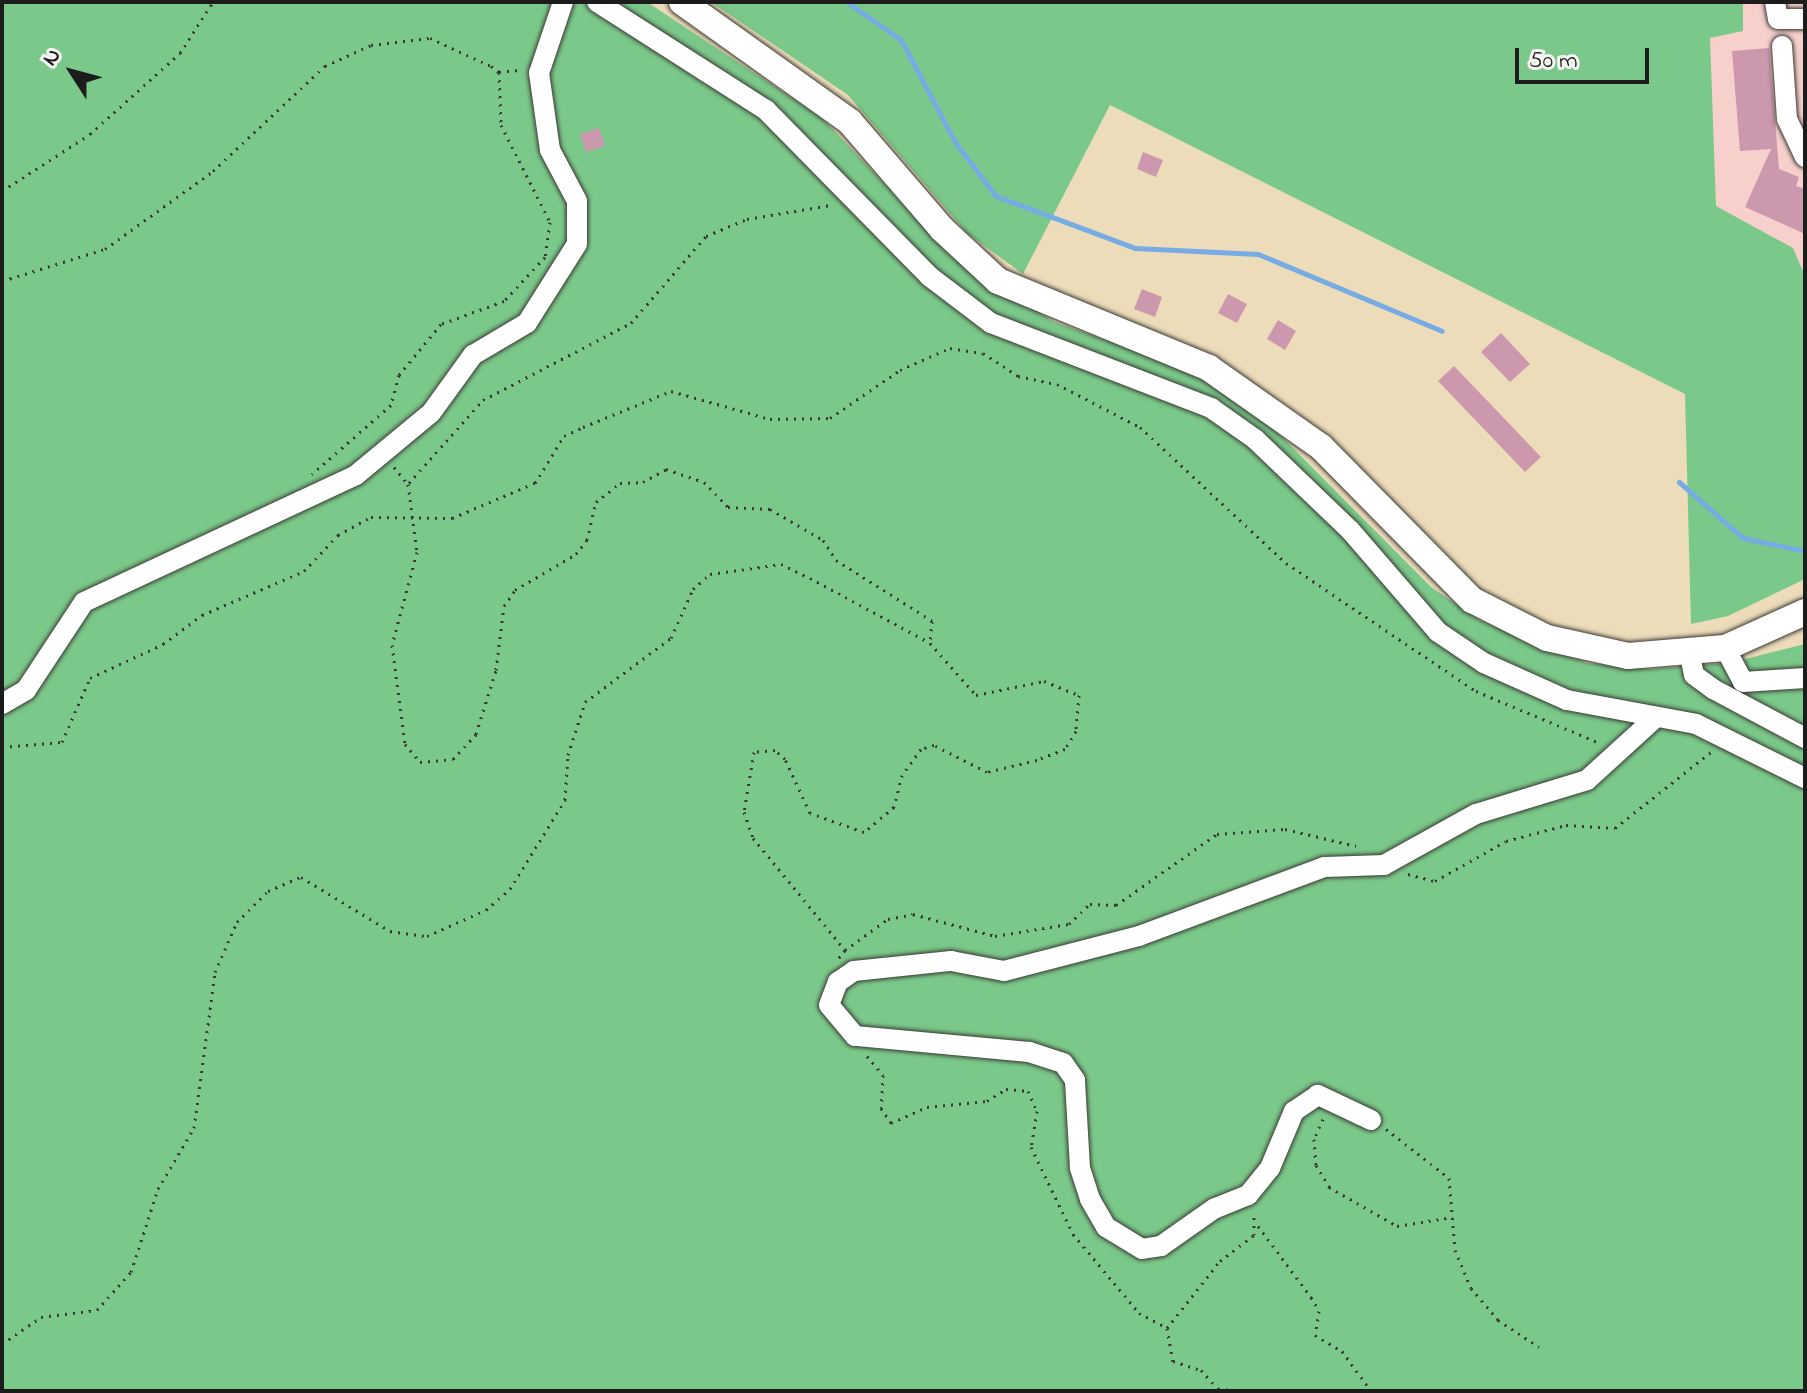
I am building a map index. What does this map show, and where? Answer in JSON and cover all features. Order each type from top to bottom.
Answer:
[{"type":"main road","points":[[682,2],[850,122],[942,229],[998,281],[1209,368],[1321,447],[1472,600],[1578,649],[1690,656],[1734,644],[1805,612]]},
{"type":"street","points":[[2,704],[26,690],[84,602],[290,503],[356,475],[431,413],[473,355],[527,323],[577,244],[577,201],[550,150],[539,73],[563,2]]},
{"type":"street","points":[[597,2],[766,110],[858,200],[929,276],[991,323],[1211,408],[1255,439],[1350,530],[1438,632],[1473,656],[1567,700],[1653,720],[1696,724],[1805,778]]},
{"type":"street","points":[[1775,2],[1778,19],[1805,19]]},
{"type":"street","points":[[1782,46],[1787,119],[1805,157]]},
{"type":"street","points":[[1734,644],[1743,682],[1762,684],[1805,678]]},
{"type":"street","points":[[1690,656],[1694,675],[1805,738]]},
{"type":"street","points":[[1751,709],[1762,684]]},
{"type":"street","points":[[1371,1120],[1328,1095],[1294,1111],[1270,1168],[1248,1195],[1161,1246],[1121,1242],[1087,1189],[1075,1080],[1063,1063],[1029,1052],[855,1036],[833,1017],[838,982],[867,968],[951,961],[1004,971],[1139,936],[1325,867],[1384,865],[1476,814],[1564,793],[1616,756],[1653,720]]},
{"type":"path","points":[[2,191],[90,134],[180,53],[213,2]]},
{"type":"path","points":[[2,281],[105,249],[213,171],[325,66],[371,45],[430,38],[499,72],[501,125],[550,222],[545,257],[504,301],[441,324],[399,375],[391,405],[290,492],[290,503]]},
{"type":"path","points":[[408,484],[483,400],[631,323],[706,236],[747,219],[858,200]]},
{"type":"path","points":[[2,747],[62,742],[90,678],[163,644],[202,615],[304,571],[338,535],[371,517],[452,518],[501,499],[535,483],[564,436],[671,391],[770,419],[830,418],[900,370],[950,348],[983,353],[1018,376],[1057,384],[1140,427],[1286,563],[1476,691],[1616,756]]},
{"type":"path","points":[[383,453],[408,484],[408,517],[417,552],[392,645],[405,744],[420,762],[453,759],[476,734],[496,670],[504,606],[515,590],[576,554],[587,540],[596,502],[608,493],[666,469],[704,482],[728,507],[770,509],[823,540],[836,560],[932,621],[930,643]]},
{"type":"path","points":[[2,1344],[41,1317],[97,1310],[131,1272],[158,1189],[194,1128],[224,944],[268,891],[301,877],[390,931],[427,936],[486,910],[510,889],[565,800],[568,755],[585,702],[671,638],[693,589],[710,574],[781,564],[930,643],[976,695],[1044,681],[1079,695],[1076,731],[1065,749],[1001,772],[934,745],[921,749],[902,775],[894,807],[864,832],[810,813],[785,759],[775,750],[754,752],[744,812],[753,838],[845,950],[838,982]]},
{"type":"path","points":[[858,1053],[883,1075],[881,1108],[891,1123],[927,1107],[987,1101],[1006,1089],[1028,1091],[1037,1111],[1031,1147],[1073,1234],[1139,1313],[1167,1328]]},
{"type":"path","points":[[1328,1095],[1314,1139],[1329,1187],[1397,1226],[1452,1217]]},
{"type":"path","points":[[1371,1120],[1449,1178],[1455,1250],[1471,1288],[1498,1320],[1539,1347]]},
{"type":"path","points":[[1248,1195],[1258,1226],[1319,1311],[1315,1335],[1350,1362],[1371,1391]]},
{"type":"path","points":[[1167,1328],[1258,1226]]},
{"type":"path","points":[[1167,1328],[1173,1361],[1201,1370],[1218,1389],[1247,1391]]},
{"type":"shaded area","points":[[1743,2],[1805,2],[1805,276],[1792,248],[1716,206],[1710,38],[1743,31]]},
{"type":"green space","points":[[2,2],[647,2],[822,118],[954,257],[1054,322],[1195,371],[1273,428],[1431,587],[1481,621],[1587,663],[1650,669],[1729,663],[1805,644],[1805,1391],[2,1391]]},
{"type":"green space","points":[[711,2],[1743,2],[1743,31],[1710,38],[1716,206],[1793,248],[1805,276],[1805,579],[1728,616],[1691,624],[1685,394],[1110,105],[1023,274],[967,233],[848,95]]},
{"type":"building","points":[[1769,48],[1779,169],[1799,177],[1796,186],[1805,189],[1805,234],[1745,207],[1771,149],[1740,151],[1732,51]]},
{"type":"building","points":[[599,128],[605,146],[586,152],[580,134]]},
{"type":"building","points":[[1143,152],[1163,160],[1156,177],[1137,169]]},
{"type":"building","points":[[1142,289],[1162,297],[1155,317],[1134,309]]},
{"type":"building","points":[[1228,294],[1247,304],[1237,323],[1218,313]]},
{"type":"building","points":[[1278,320],[1296,331],[1285,350],[1267,339]]},
{"type":"building","points":[[1501,333],[1530,364],[1510,382],[1481,352]]},
{"type":"building","points":[[1454,366],[1541,457],[1525,472],[1438,381]]},
{"type":"waterway","points":[[847,2],[901,40],[955,142],[996,196],[1135,248],[1258,254],[1442,331]]},
{"type":"waterway","points":[[1679,482],[1743,538],[1805,551]]}]
